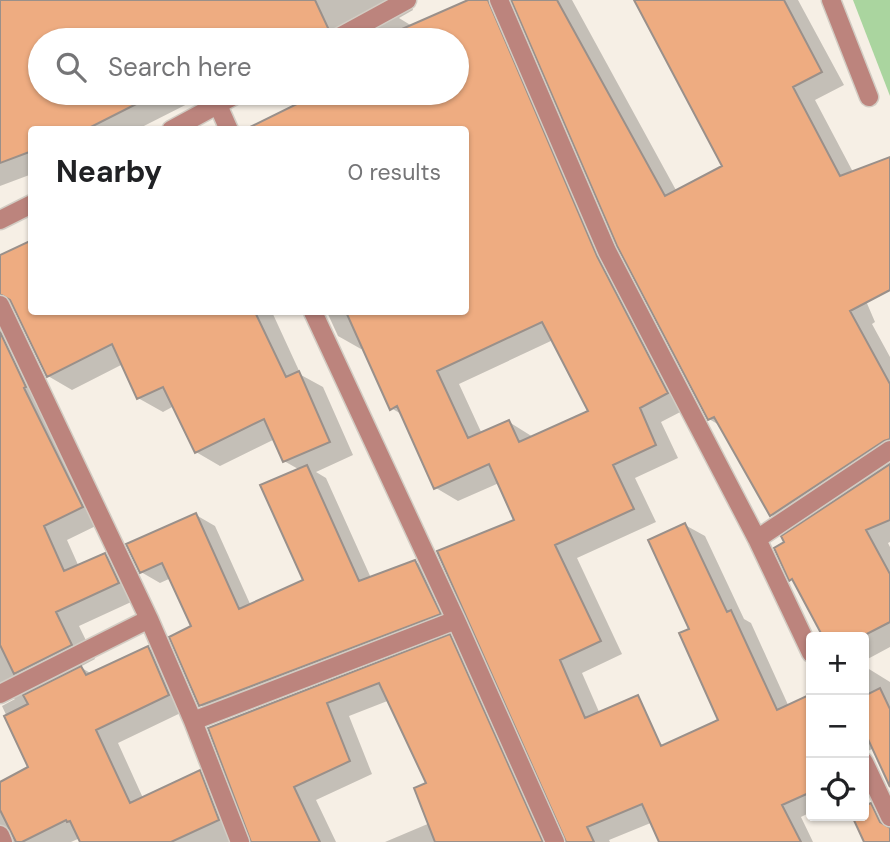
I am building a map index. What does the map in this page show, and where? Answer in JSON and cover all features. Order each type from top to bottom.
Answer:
[{"type":"street","points":[[356,28],[407,0]]},
{"type":"street","points":[[499,0],[607,251],[757,540],[806,643]]},
{"type":"street","points":[[831,0],[869,97]]},
{"type":"street","points":[[179,126],[218,105],[227,126]]},
{"type":"street","points":[[0,220],[28,206]]},
{"type":"street","points":[[0,305],[149,618],[240,842]]},
{"type":"street","points":[[314,315],[456,620],[555,842]]},
{"type":"street","points":[[757,540],[890,450]]},
{"type":"street","points":[[0,694],[149,618]]},
{"type":"street","points":[[193,721],[456,620]]},
{"type":"street","points":[[869,773],[890,817]]},
{"type":"street","points":[[0,835],[4,842]]},
{"type":"green space","points":[[853,0],[890,0],[890,96]]},
{"type":"building","points":[[0,0],[315,0],[328,28],[28,28],[28,105],[134,105],[93,126],[28,126],[28,152],[0,163]]},
{"type":"building","points":[[468,0],[488,0],[597,256],[668,393],[640,408],[656,445],[613,465],[634,509],[555,545],[601,641],[560,660],[585,718],[638,695],[661,746],[718,720],[679,633],[689,629],[648,540],[685,523],[727,612],[731,610],[777,710],[806,696],[806,794],[782,805],[801,842],[659,842],[642,804],[587,827],[594,842],[566,842],[437,551],[514,520],[489,464],[434,489],[397,406],[390,410],[347,315],[469,315],[469,126],[252,126],[295,105],[469,105],[469,28],[404,28]],"holes":[[[542,322],[588,411],[519,442],[509,420],[468,438],[437,371]]]},
{"type":"building","points":[[511,0],[557,0],[665,196],[722,166],[634,0],[784,0],[822,72],[793,87],[840,176],[890,157],[890,290],[850,311],[890,384],[890,439],[770,516],[714,417],[708,420],[617,246]]},
{"type":"building","points":[[28,242],[28,315],[256,315],[286,377],[299,371],[330,442],[283,462],[264,419],[195,453],[163,387],[137,399],[112,344],[47,377],[10,300],[0,294],[0,255]]},
{"type":"building","points":[[0,332],[26,387],[24,388],[83,507],[44,526],[64,571],[105,553],[119,583],[56,612],[72,645],[14,674],[0,645]]},
{"type":"building","points":[[890,464],[890,520],[866,530],[890,574],[890,622],[869,633],[820,632],[792,579],[789,581],[774,548],[784,542],[781,536]]},
{"type":"building","points":[[307,465],[359,581],[415,560],[441,614],[199,706],[169,637],[191,626],[162,563],[140,573],[126,544],[196,513],[239,609],[303,580],[260,485]]},
{"type":"building","points":[[450,634],[543,842],[435,842],[414,788],[426,783],[379,683],[327,703],[350,761],[294,787],[320,842],[251,842],[208,728]]},
{"type":"building","points":[[148,646],[169,695],[96,730],[130,803],[200,770],[219,820],[171,842],[80,842],[70,821],[66,820],[22,842],[16,842],[0,810],[0,782],[28,767],[4,716],[28,704],[23,695],[81,666],[86,675]]},
{"type":"building","points":[[880,688],[890,709],[890,787],[869,741],[869,694]]},
{"type":"building","points":[[871,803],[880,822],[890,828],[890,842],[864,842],[854,821],[869,821]]}]
